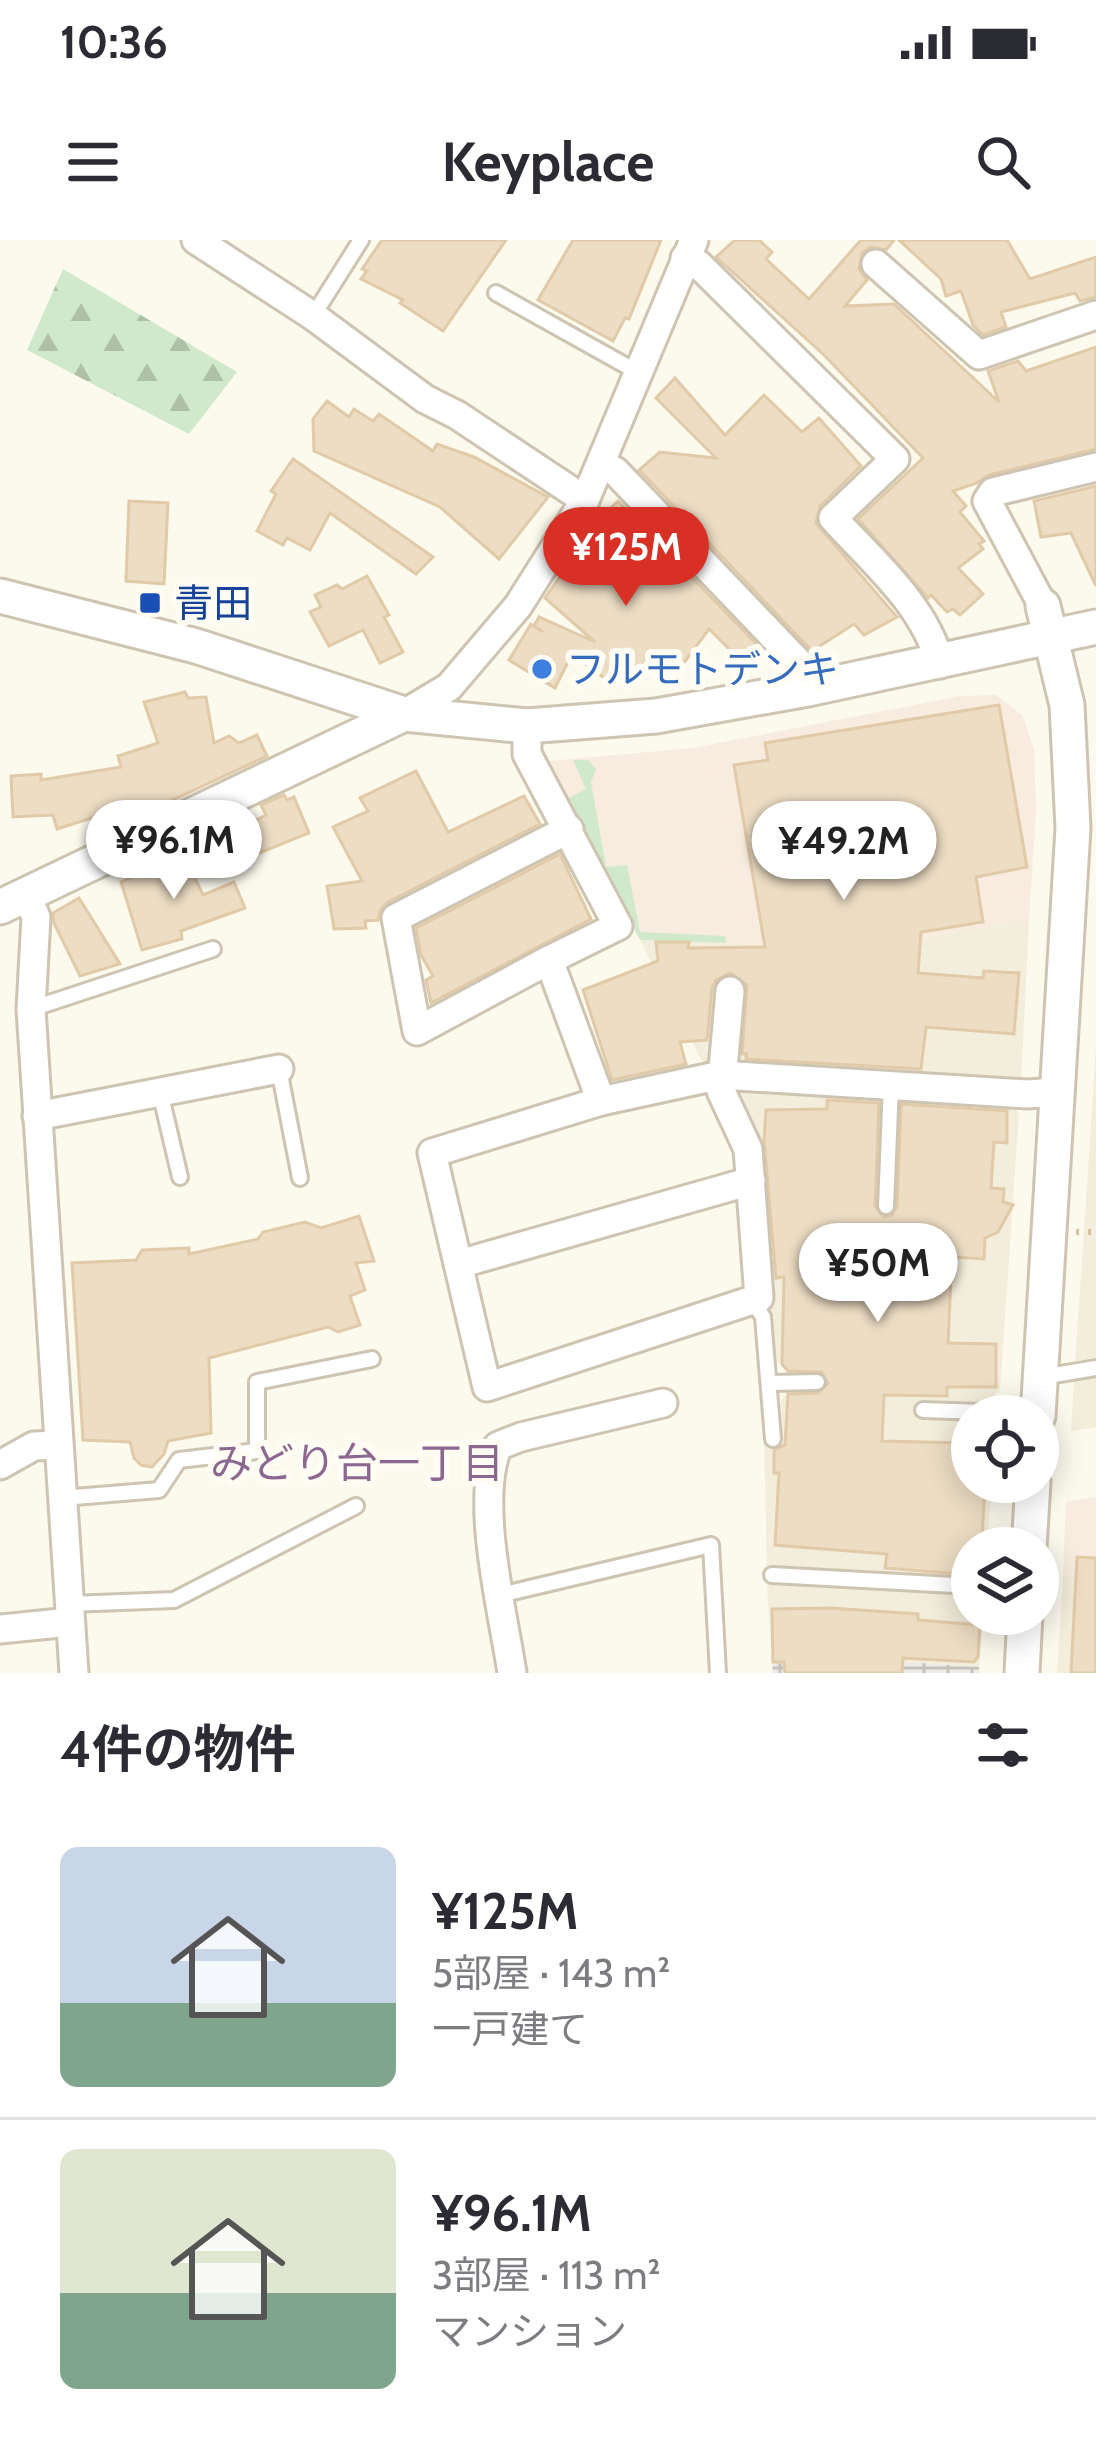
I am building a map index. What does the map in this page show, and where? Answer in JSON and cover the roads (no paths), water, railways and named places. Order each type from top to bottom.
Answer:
[{"type":"street","points":[[196,240],[313,316],[425,399],[585,500]]},
{"type":"street","points":[[74,1673],[37,1115],[32,1009],[36,917],[14,902],[404,714],[449,687],[518,606],[585,500],[690,249]]},
{"type":"street","points":[[690,249],[698,264],[895,459],[833,518],[919,615],[932,634],[940,664]]},
{"type":"street","points":[[876,264],[979,355],[1096,315]]},
{"type":"street","points":[[601,464],[615,471],[799,663],[808,689]]},
{"type":"street","points":[[1039,1395],[1073,774],[1067,705],[1047,621],[987,501],[993,492],[1096,467]]},
{"type":"street","points":[[0,596],[196,646],[404,714],[527,726],[656,716],[940,664],[1047,621],[1096,627]]},
{"type":"street","points":[[527,726],[526,754],[569,829],[619,926],[417,1031],[396,918],[569,829]]},
{"type":"street","points":[[549,960],[601,1101]]},
{"type":"street","points":[[730,991],[722,1075],[721,1091],[748,1149],[761,1293],[754,1303],[488,1387],[432,1153],[601,1101],[722,1075],[1058,1092]]},
{"type":"street","points":[[37,1115],[279,1069]]},
{"type":"street","points":[[459,1264],[752,1181]]},
{"type":"street","points":[[512,1673],[488,1493],[498,1446],[663,1403]]},
{"type":"street","points":[[0,1466],[34,1447],[58,1444]]},
{"type":"street","points":[[0,1629],[70,1613]]},
{"type":"street","points":[[1022,1673],[1024,1635]]},
{"type":"lane","points":[[313,316],[362,240]]},
{"type":"lane","points":[[496,293],[639,373]]},
{"type":"lane","points":[[32,1009],[213,949]]},
{"type":"lane","points":[[279,1069],[301,1178]]},
{"type":"lane","points":[[886,1206],[891,1085]]},
{"type":"lane","points":[[160,1092],[180,1177]]},
{"type":"lane","points":[[754,1303],[763,1317],[773,1439]]},
{"type":"lane","points":[[62,1498],[159,1490],[179,1460],[257,1451],[257,1382],[372,1359]]},
{"type":"lane","points":[[1040,1377],[1096,1368]]},
{"type":"lane","points":[[770,1383],[817,1382]]},
{"type":"lane","points":[[923,1409],[951,1410]]},
{"type":"lane","points":[[70,1613],[174,1600],[356,1506]]},
{"type":"lane","points":[[500,1595],[711,1545],[718,1673]]},
{"type":"lane","points":[[772,1575],[951,1585]]},
{"type":"place","name":"青田","points":[[150,603]]},
{"type":"place","name":"フルモトデンキ","points":[[542,669]]},
{"type":"district","name":"みどり台一丁目","points":[[357,1463]]}]
